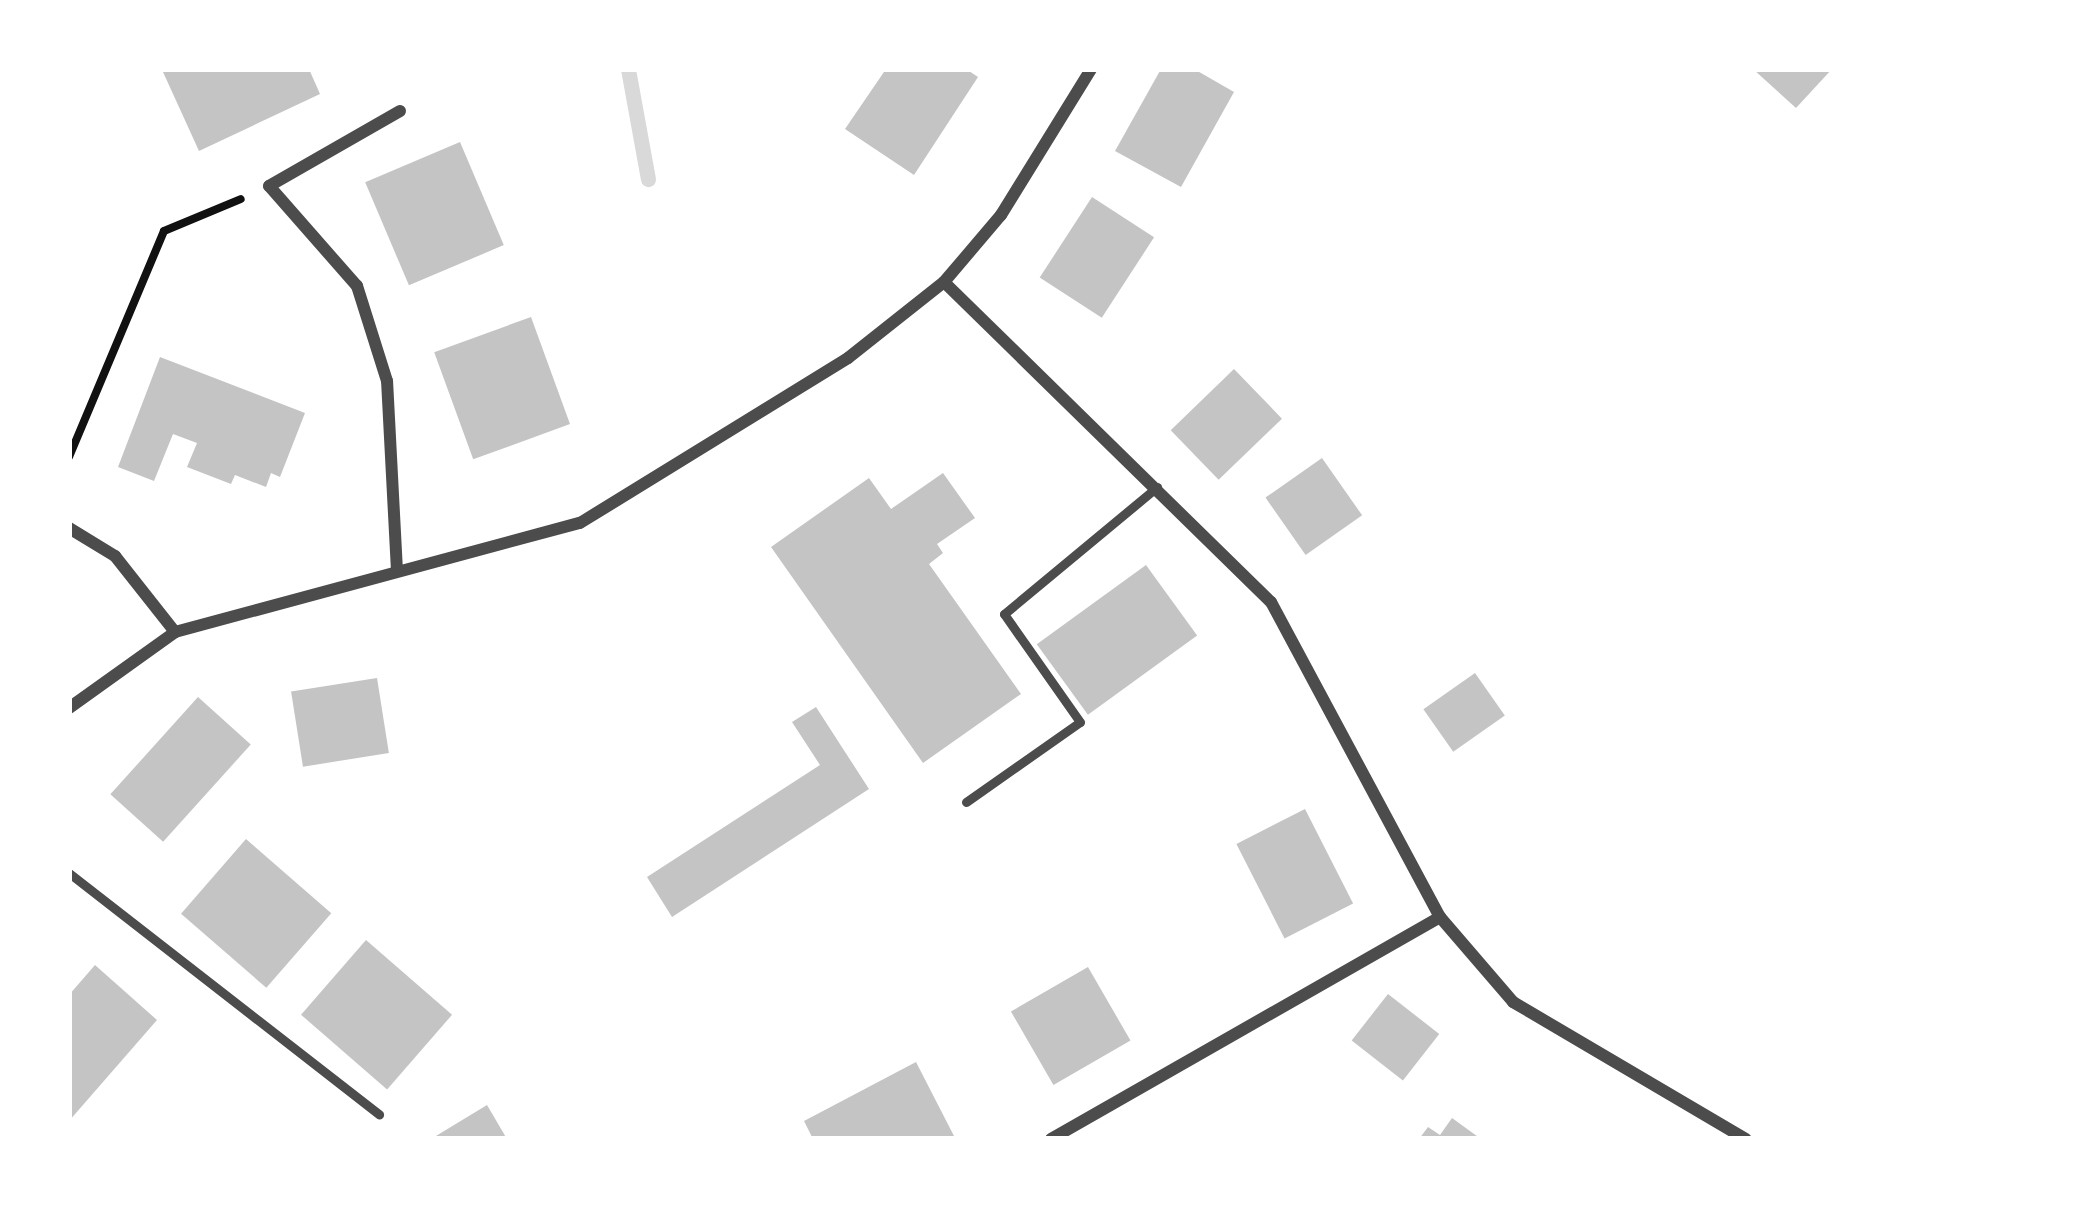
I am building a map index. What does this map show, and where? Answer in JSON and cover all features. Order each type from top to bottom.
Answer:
[{"type":"street","points":[[69,708],[175,632],[580,523],[848,358],[944,282],[1001,215],[1091,69]]},
{"type":"street","points":[[397,571],[387,381],[357,286],[269,186],[400,111]]},
{"type":"street","points":[[944,282],[1271,602],[1440,917],[1513,1002],[1746,1139]]},
{"type":"street","points":[[69,528],[115,556],[175,632]]},
{"type":"street","points":[[1051,1139],[1440,917]]},
{"type":"lane","points":[[967,802],[1080,722],[1004,614],[1156,487]]},
{"type":"lane","points":[[69,873],[379,1114]]},
{"type":"path","points":[[69,457],[164,232],[269,186]]},
{"type":"building","points":[[309,69],[320,94],[199,151],[163,72]]},
{"type":"building","points":[[886,69],[966,69],[978,77],[914,175],[845,129]]},
{"type":"building","points":[[1161,69],[1194,69],[1234,92],[1181,187],[1115,151]]},
{"type":"building","points":[[1753,69],[1832,69],[1796,108]]},
{"type":"building","points":[[460,142],[504,245],[409,285],[365,182]]},
{"type":"building","points":[[1092,197],[1154,237],[1102,318],[1040,278]]},
{"type":"building","points":[[531,317],[570,424],[473,459],[434,352]]},
{"type":"building","points":[[160,357],[305,413],[280,477],[271,473],[266,487],[235,475],[231,484],[187,467],[197,443],[173,434],[154,481],[118,467]]},
{"type":"building","points":[[1234,369],[1282,419],[1219,480],[1171,430]]},
{"type":"building","points":[[1322,458],[1362,515],[1306,555],[1265,498]]},
{"type":"building","points":[[943,473],[975,518],[937,544],[943,553],[929,564],[1021,694],[923,763],[771,547],[869,478],[891,509]]},
{"type":"building","points":[[1146,565],[1197,635],[1088,715],[1037,644]]},
{"type":"building","points":[[1475,673],[1505,716],[1453,752],[1423,709]]},
{"type":"building","points":[[377,678],[389,753],[303,767],[291,692]]},
{"type":"building","points":[[198,697],[251,745],[163,842],[110,794]]},
{"type":"building","points":[[816,707],[869,789],[672,917],[647,877],[820,765],[792,722]]},
{"type":"building","points":[[1305,809],[1353,903],[1285,938],[1236,844]]},
{"type":"building","points":[[246,839],[331,913],[266,988],[181,914]]},
{"type":"building","points":[[366,940],[452,1015],[387,1090],[301,1015]]},
{"type":"building","points":[[95,965],[157,1020],[69,1121],[69,995]]},
{"type":"building","points":[[1088,967],[1130,1041],[1053,1085],[1011,1012]]},
{"type":"building","points":[[1388,994],[1439,1034],[1403,1081],[1352,1040]]},
{"type":"building","points":[[916,1062],[954,1136],[813,1139],[804,1121]]},
{"type":"building","points":[[487,1105],[507,1139],[431,1139]]},
{"type":"building","points":[[1452,1118],[1481,1139],[1419,1139],[1428,1127],[1440,1135]]},
{"type":"waterway","points":[[628,69],[648,179]]}]
